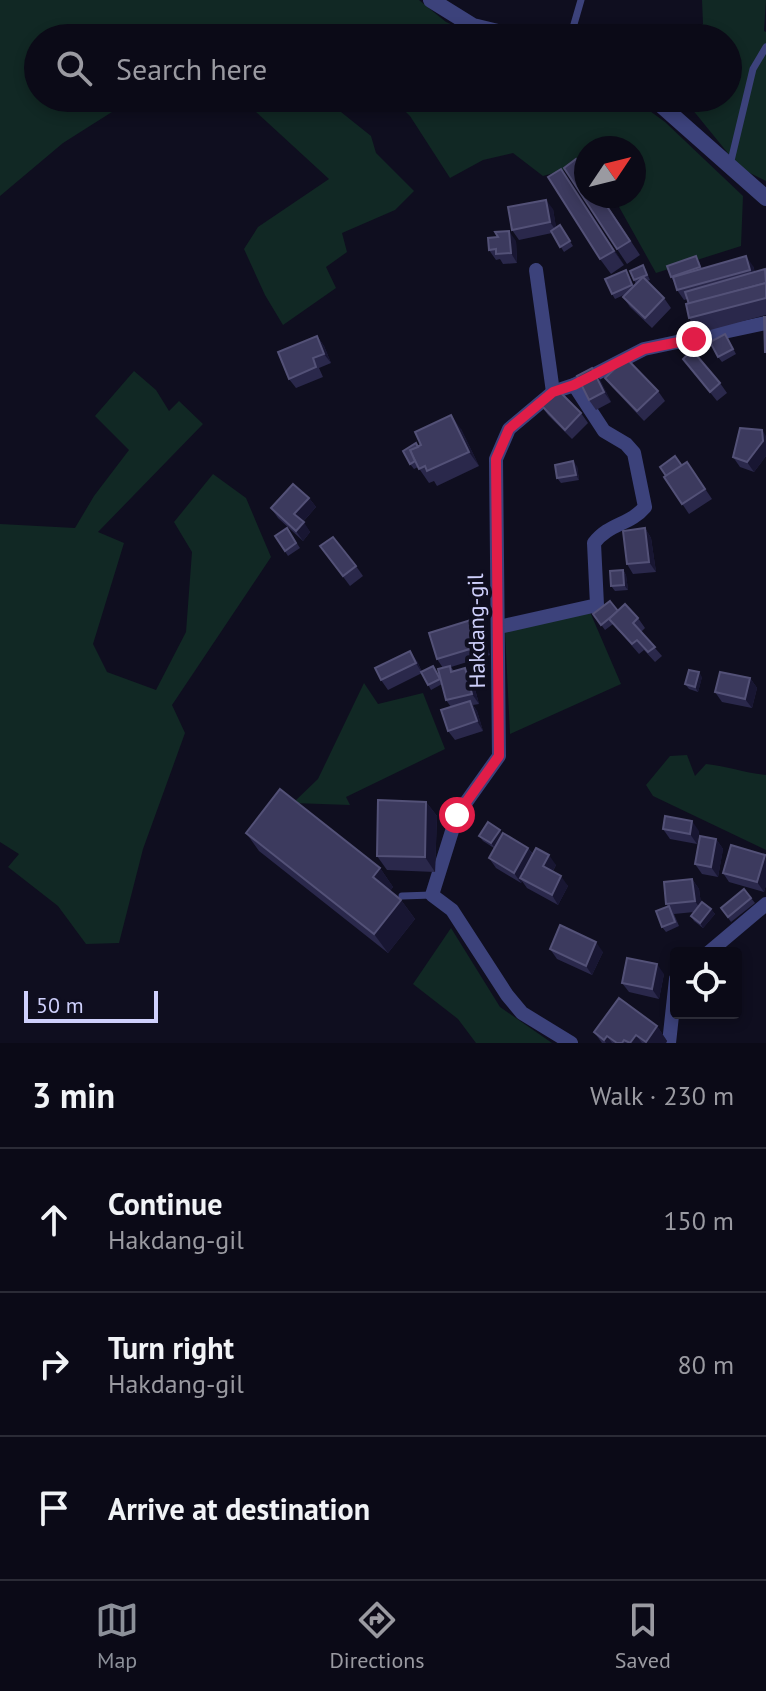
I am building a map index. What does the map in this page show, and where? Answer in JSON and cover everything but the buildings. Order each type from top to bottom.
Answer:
[{"type":"street","points":[[431,0],[470,24]]},
{"type":"street","points":[[668,112],[766,198]]},
{"type":"street","points":[[536,270],[553,392]]},
{"type":"street","name":"Hakdang-gil","points":[[432,895],[457,815],[499,756],[496,459],[509,429],[553,392],[574,385],[644,349],[766,323]]},
{"type":"street","points":[[499,627],[597,605],[594,543],[602,532],[638,516],[645,507],[634,453],[626,444],[604,431],[574,385]]},
{"type":"street","points":[[432,895],[452,910],[522,1013],[571,1043]]},
{"type":"street","points":[[715,947],[766,904]]},
{"type":"street","points":[[669,1043],[672,1019]]},
{"type":"lane","points":[[574,24],[581,0]]},
{"type":"lane","points":[[730,168],[753,69],[766,47]]},
{"type":"lane","points":[[402,896],[432,895]]},
{"type":"green space","points":[[0,0],[419,0],[451,24],[24,24],[24,112],[112,112],[63,143],[0,196]]},
{"type":"green space","points":[[702,0],[766,0],[766,181],[740,168],[694,112],[742,112],[742,24],[703,24]]},
{"type":"green space","points":[[256,112],[341,112],[371,136],[376,153],[414,191],[395,210],[342,233],[347,252],[326,267],[336,288],[283,325],[244,249],[258,227],[329,179]]},
{"type":"green space","points":[[406,112],[651,112],[743,196],[741,246],[656,273],[620,208],[646,208],[646,136],[574,136],[574,167],[543,176],[513,153],[483,160],[450,178]]},
{"type":"green space","points":[[134,371],[156,390],[169,411],[179,401],[203,424],[98,532],[124,543],[93,644],[107,672],[156,690],[186,632],[192,552],[174,522],[213,474],[246,498],[271,557],[172,705],[185,733],[143,849],[119,943],[86,944],[58,906],[8,867],[19,854],[0,842],[0,524],[75,528],[94,496],[129,450],[95,416]]},
{"type":"green space","points":[[590,612],[621,684],[510,734],[505,632]]},
{"type":"green space","points":[[364,683],[378,704],[423,693],[445,749],[346,797],[350,805],[293,803],[318,779]]},
{"type":"green space","points":[[687,755],[695,776],[706,764],[766,775],[766,850],[653,796],[646,785],[670,756]]},
{"type":"green space","points":[[451,928],[500,1007],[552,1043],[476,1043],[458,1019],[413,984]]},
{"type":"route","points":[[457,815],[499,756],[496,459],[509,429],[553,392],[574,385],[644,349],[694,339]]}]
